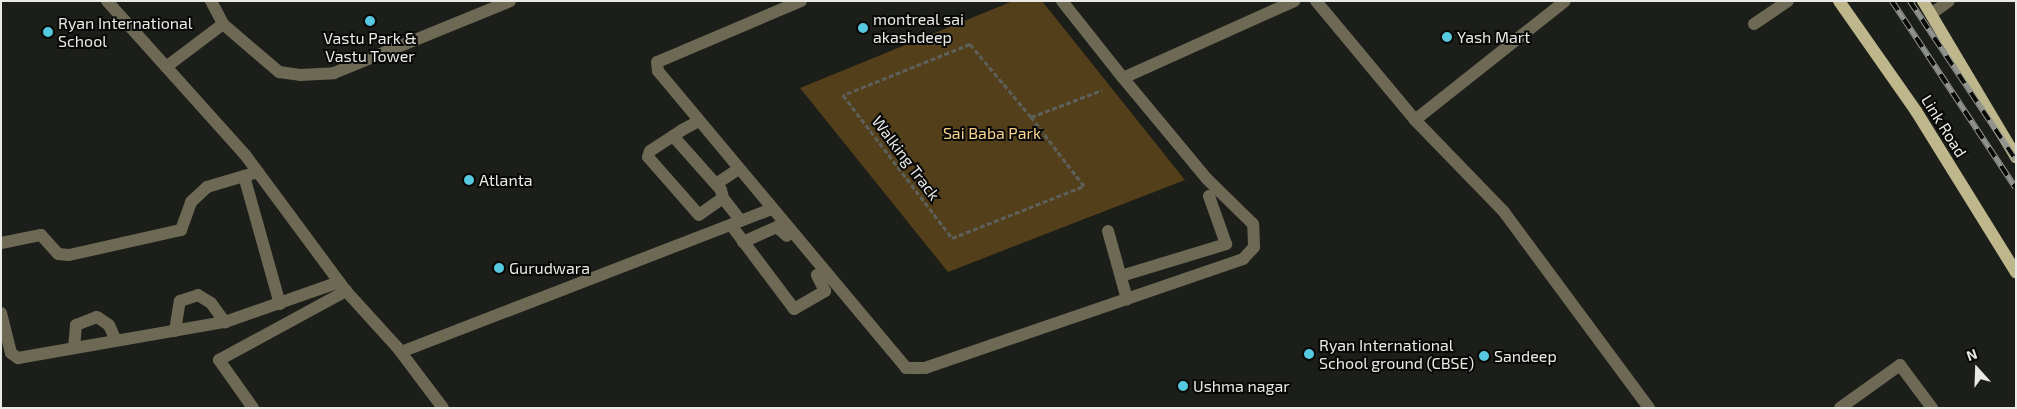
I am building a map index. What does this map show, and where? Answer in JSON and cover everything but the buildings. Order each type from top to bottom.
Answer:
[{"type":"main road","name":"Link Road","points":[[1840,1],[1916,111],[2016,272]]},
{"type":"main road","points":[[1923,1],[2016,157]]},
{"type":"street","points":[[107,1],[258,172],[342,286],[401,352],[443,408]]},
{"type":"street","points":[[211,1],[224,24],[279,72],[334,73],[510,1]]},
{"type":"street","points":[[673,136],[716,184],[736,223],[743,242],[794,309],[826,288],[772,209],[697,122],[658,71],[657,62],[801,1]]},
{"type":"street","points":[[743,242],[777,227],[805,255],[906,368],[925,368],[1232,263],[1254,247],[1253,224],[1207,179],[1062,1]]},
{"type":"street","points":[[1123,78],[1294,1]]},
{"type":"street","points":[[1316,1],[1415,120],[1504,212],[1649,408]]},
{"type":"street","points":[[1415,120],[1565,1]]},
{"type":"street","points":[[1754,24],[1788,1]]},
{"type":"street","points":[[1931,14],[1949,1]]},
{"type":"street","points":[[166,67],[224,24]]},
{"type":"street","points":[[697,122],[650,150],[648,157],[693,213],[699,215],[723,198]]},
{"type":"street","points":[[716,184],[738,169]]},
{"type":"street","points":[[1,242],[41,235],[58,254],[69,255],[181,230],[191,202],[207,187],[258,172]]},
{"type":"street","points":[[244,176],[280,304]]},
{"type":"street","points":[[1209,196],[1232,263]]},
{"type":"street","points":[[401,352],[772,209]]},
{"type":"street","points":[[1108,231],[1127,299]]},
{"type":"street","points":[[1121,276],[1226,244]]},
{"type":"street","points":[[1,313],[10,353],[18,358],[225,322],[342,286]]},
{"type":"street","points":[[253,408],[219,360],[342,286]]},
{"type":"street","points":[[175,331],[180,301],[198,295],[211,303],[225,322]]},
{"type":"street","points":[[74,348],[76,325],[97,317],[109,325],[116,341]]},
{"type":"street","points":[[1840,408],[1900,365],[1932,408]]},
{"type":"path","name":"Walking Track","points":[[970,44],[1031,117],[1084,186],[952,238],[843,95],[970,44]]},
{"type":"path","points":[[1031,117],[1102,90]]},
{"type":"green space","name":"Sai Baba Park","points":[[1013,1],[1042,1],[1185,180],[948,272],[800,88]]},
{"type":"railway","points":[[1892,1],[2016,188]]},
{"type":"railway","points":[[1910,1],[2016,160]]},
{"type":"place","name":"Vastu Park & Vastu Tower","points":[[370,21]]},
{"type":"place","name":"montreal sai akashdeep","points":[[863,28]]},
{"type":"place","name":"Ryan International School","points":[[48,32]]},
{"type":"place","name":"Yash Mart","points":[[1447,37]]},
{"type":"place","name":"Atlanta","points":[[469,180]]},
{"type":"place","name":"Gurudwara","points":[[499,268]]},
{"type":"place","name":"Ryan International School ground (CBSE)","points":[[1309,354]]},
{"type":"place","name":"Sandeep","points":[[1484,356]]},
{"type":"place","name":"Ushma nagar","points":[[1183,386]]}]
